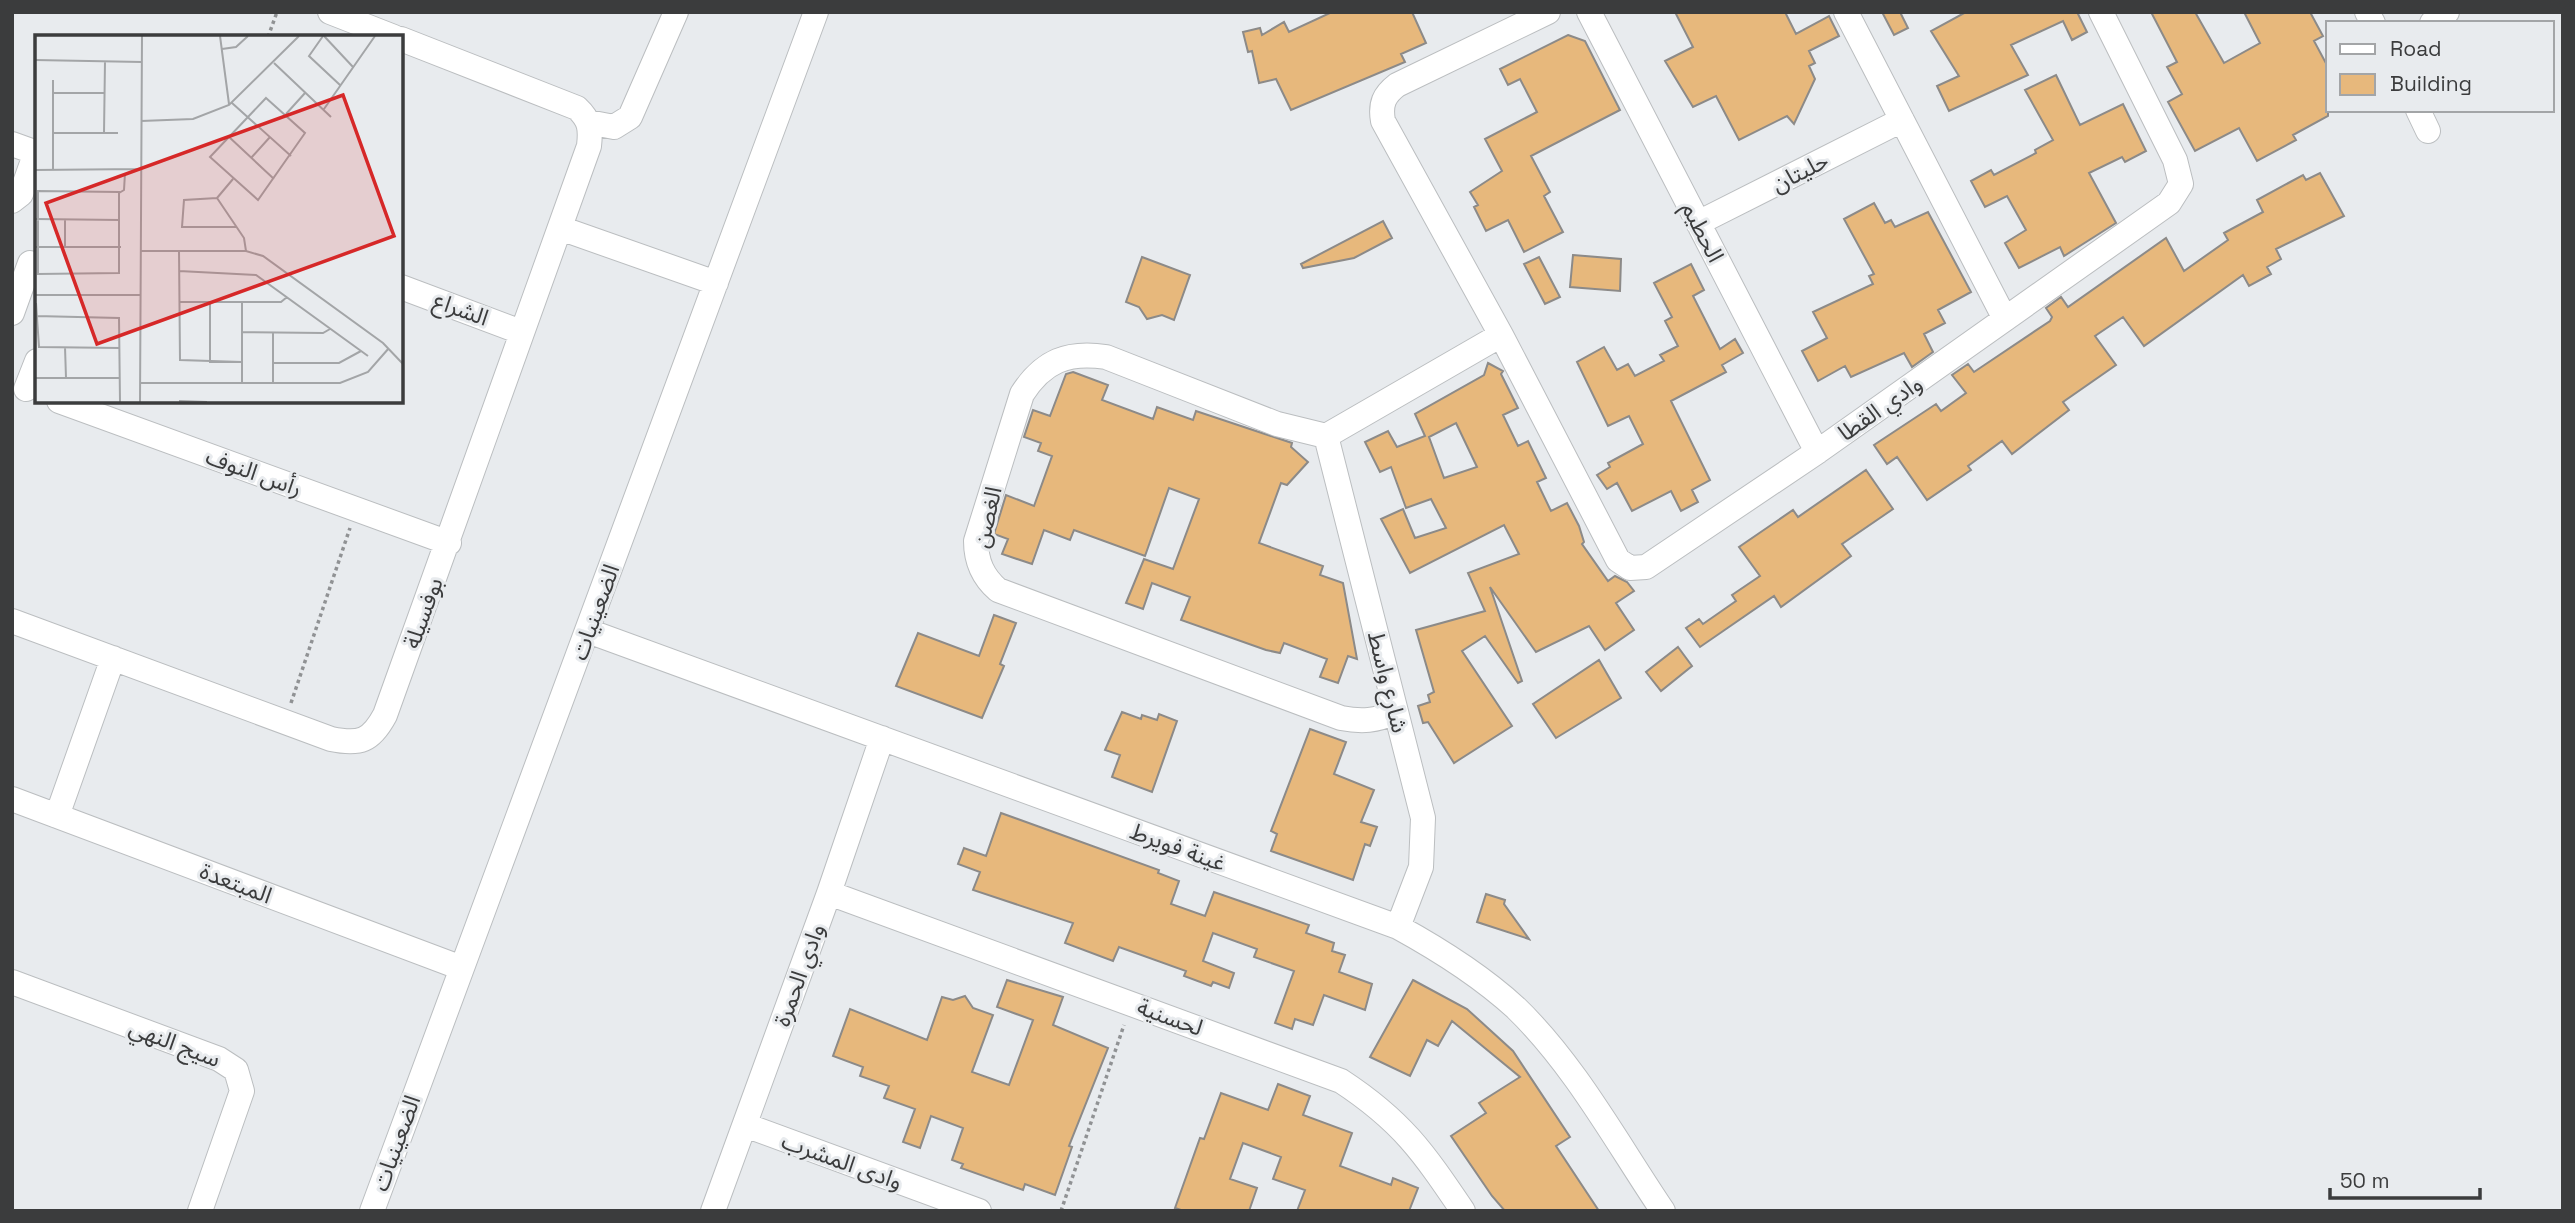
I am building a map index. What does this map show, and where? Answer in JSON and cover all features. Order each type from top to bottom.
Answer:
[{"type":"street","points":[[330,12],[389,35]]},
{"type":"street","points":[[402,39],[565,102],[578,108],[588,122],[614,127],[630,117],[676,12]]},
{"type":"street","name":"الضعينيات","points":[[372,1211],[459,967],[588,631],[816,12]]},
{"type":"street","name":"وادي القطا","points":[[1548,12],[1397,85],[1383,100],[1381,110],[1388,130],[1501,335],[1618,560],[1630,568],[1646,567],[1817,452],[2169,203],[2181,184],[2175,160],[2101,12]]},
{"type":"street","name":"الحطيم","points":[[1589,12],[1817,452]]},
{"type":"street","points":[[1846,12],[2005,319]]},
{"type":"street","name":"حليتان","points":[[1698,223],[1902,120]]},
{"type":"street","name":"بوفسيلة","points":[[12,621],[352,743],[365,741],[376,732],[385,715],[449,543],[589,145],[588,122]]},
{"type":"street","points":[[12,144],[35,152]]},
{"type":"street","points":[[12,201],[21,194],[35,155]]},
{"type":"street","points":[[560,228],[716,283]]},
{"type":"street","points":[[12,313],[30,263]]},
{"type":"street","name":"الشراع","points":[[402,287],[521,332]]},
{"type":"street","points":[[1326,436],[1501,335]]},
{"type":"street","name":"الغصن","points":[[1326,436],[1277,424],[1107,357],[1086,354],[1066,356],[1048,364],[1033,377],[1022,394],[976,541],[979,563],[983,574],[999,590],[1341,718],[1359,722],[1379,719],[1395,712]]},
{"type":"street","points":[[25,388],[35,366]]},
{"type":"street","name":"رأس النوف","points":[[62,402],[449,543]]},
{"type":"street","name":"شارع واسط","points":[[1326,436],[1423,818],[1421,867],[1398,927]]},
{"type":"street","name":"غينة فويرط","points":[[588,631],[1398,927],[1440,950],[1480,977],[1517,1009],[1549,1045],[1578,1084],[1663,1211]]},
{"type":"street","points":[[57,816],[113,658]]},
{"type":"street","name":"وادي الحمرة","points":[[713,1211],[829,893],[882,738]]},
{"type":"street","name":"المبتعدة","points":[[12,799],[459,967]]},
{"type":"street","name":"لحسنية","points":[[829,893],[1340,1081],[1377,1104],[1408,1134],[1463,1211]]},
{"type":"street","name":"سيج النهي","points":[[12,982],[219,1059],[236,1070],[242,1091],[200,1211]]},
{"type":"street","name":"وادى المشرب","points":[[744,1125],[979,1211]]},
{"type":"path","points":[[269,35],[277,12]]},
{"type":"path","points":[[285,721],[357,509]]},
{"type":"path","points":[[1061,1211],[1132,1003]]},
{"type":"building","points":[[1332,12],[1412,12],[1426,43],[1401,54],[1405,62],[1291,110],[1276,79],[1259,83],[1252,51],[1248,52],[1243,32],[1260,28],[1262,35],[1284,22],[1289,32]]},
{"type":"building","points":[[1675,12],[1785,12],[1796,34],[1829,16],[1839,36],[1809,51],[1815,63],[1809,66],[1815,79],[1794,124],[1787,116],[1739,140],[1716,96],[1693,107],[1665,61],[1693,47]]},
{"type":"building","points":[[1882,12],[1900,12],[1908,28],[1894,35]]},
{"type":"building","points":[[1966,12],[2082,12],[2078,14],[2087,32],[2072,40],[2063,21],[2011,45],[2028,75],[1949,111],[1937,86],[1959,76],[1931,31]]},
{"type":"building","points":[[2151,12],[2195,12],[2224,63],[2260,43],[2244,12],[2310,12],[2323,36],[2314,41],[2326,63],[2328,116],[2293,135],[2296,140],[2257,161],[2239,128],[2195,151],[2168,102],[2182,94],[2167,67],[2177,62]]},
{"type":"building","points":[[1568,35],[1585,41],[1620,110],[1531,156],[1550,192],[1544,196],[1563,232],[1524,252],[1508,220],[1486,231],[1474,207],[1478,205],[1470,192],[1502,171],[1485,139],[1537,112],[1520,79],[1508,85],[1500,69]]},
{"type":"building","points":[[2056,75],[2080,125],[2123,104],[2146,151],[2125,162],[2122,157],[2089,173],[2116,223],[2064,256],[2060,247],[2019,268],[2005,243],[2026,230],[2007,196],[1985,207],[1971,181],[1991,170],[1994,175],[2036,153],[2035,150],[2053,140],[2025,90]]},
{"type":"building","points":[[2320,173],[2344,216],[2276,249],[2281,259],[2267,267],[2271,274],[2249,286],[2243,275],[2144,346],[2123,317],[2095,336],[2116,365],[2063,402],[2069,410],[2012,454],[2002,441],[1968,466],[1971,470],[1927,500],[1897,457],[1887,464],[1874,445],[1936,404],[1941,411],[1966,393],[1952,375],[1968,364],[1974,372],[2050,321],[2052,317],[2046,308],[2061,297],[2068,307],[2166,238],[2184,271],[2228,240],[2224,233],[2263,212],[2257,200],[2303,175],[2306,180]]},
{"type":"building","points":[[1874,203],[1885,223],[1891,220],[1895,227],[1928,212],[1971,292],[1938,310],[1945,323],[1924,334],[1933,352],[1912,367],[1904,353],[1851,377],[1845,366],[1818,381],[1802,351],[1827,338],[1813,312],[1873,284],[1869,276],[1874,274],[1844,219]]},
{"type":"building","points":[[1383,221],[1392,238],[1354,258],[1303,268],[1301,264]]},
{"type":"building","points":[[1573,255],[1621,259],[1620,291],[1570,287]]},
{"type":"building","points":[[1142,257],[1190,275],[1174,320],[1162,315],[1147,319],[1139,307],[1126,302]]},
{"type":"building","points":[[1539,257],[1560,297],[1545,304],[1524,264]]},
{"type":"building","points":[[1691,264],[1704,290],[1693,296],[1720,349],[1735,339],[1743,353],[1722,365],[1726,372],[1671,401],[1710,480],[1692,490],[1698,502],[1681,511],[1671,491],[1632,511],[1617,483],[1607,489],[1597,475],[1610,467],[1608,463],[1643,444],[1629,416],[1608,426],[1577,362],[1604,347],[1617,370],[1628,364],[1635,376],[1664,361],[1660,355],[1678,346],[1665,321],[1672,317],[1654,283]]},
{"type":"building","points":[[1488,363],[1503,371],[1501,374],[1518,408],[1503,415],[1518,446],[1528,441],[1546,478],[1537,482],[1551,511],[1567,503],[1579,526],[1584,542],[1582,544],[1608,581],[1615,576],[1627,582],[1634,591],[1616,603],[1634,630],[1605,650],[1589,626],[1536,652],[1490,587],[1522,681],[1518,683],[1485,636],[1462,651],[1512,726],[1454,763],[1428,722],[1423,723],[1418,706],[1430,702],[1428,695],[1434,692],[1416,630],[1485,611],[1468,573],[1519,554],[1504,525],[1410,573],[1381,519],[1403,509],[1415,538],[1446,528],[1431,499],[1406,508],[1391,467],[1380,472],[1365,442],[1388,431],[1397,447],[1425,436],[1415,414],[1484,375]],"holes":[[[1456,423],[1477,467],[1444,478],[1429,437]]]},
{"type":"building","points":[[1073,372],[1108,385],[1102,400],[1153,419],[1157,407],[1193,420],[1196,411],[1292,443],[1291,447],[1308,462],[1287,485],[1281,483],[1259,543],[1323,566],[1320,575],[1343,583],[1357,659],[1348,656],[1338,683],[1320,677],[1327,659],[1284,643],[1280,653],[1266,650],[1181,620],[1190,597],[1152,583],[1143,609],[1126,603],[1144,559],[1173,569],[1199,499],[1169,488],[1145,556],[1074,530],[1070,540],[1044,530],[1032,564],[1002,554],[1008,539],[994,534],[1006,495],[1034,506],[1052,456],[1038,451],[1041,443],[1024,437],[1033,410],[1050,416],[1066,374]]},
{"type":"building","points":[[1866,470],[1893,509],[1842,544],[1851,556],[1781,607],[1774,596],[1700,647],[1686,628],[1699,619],[1703,624],[1736,601],[1732,595],[1760,576],[1739,547],[1793,510],[1798,517]]},
{"type":"building","points":[[994,615],[1016,623],[1000,664],[1004,666],[982,718],[896,686],[918,633],[979,656]]},
{"type":"building","points":[[1678,647],[1692,666],[1661,691],[1646,672]]},
{"type":"building","points":[[1599,660],[1621,698],[1556,738],[1533,704]]},
{"type":"building","points":[[1122,712],[1141,719],[1142,715],[1157,720],[1159,714],[1177,721],[1152,792],[1112,777],[1120,755],[1105,750]]},
{"type":"building","points":[[1310,729],[1346,742],[1334,774],[1374,790],[1361,822],[1377,827],[1370,846],[1365,844],[1353,880],[1271,851],[1277,834],[1271,831]]},
{"type":"building","points":[[1001,813],[1159,870],[1158,873],[1179,881],[1171,904],[1205,916],[1214,892],[1309,925],[1306,933],[1334,943],[1332,951],[1345,955],[1339,972],[1372,984],[1365,1010],[1324,995],[1313,1025],[1295,1019],[1292,1029],[1275,1023],[1294,971],[1254,957],[1257,949],[1213,933],[1203,961],[1234,973],[1229,988],[1213,982],[1211,986],[1184,976],[1186,971],[1119,947],[1113,961],[1065,943],[1073,923],[973,890],[980,872],[958,864],[964,848],[986,856]]},
{"type":"building","points":[[1486,894],[1505,900],[1504,904],[1529,939],[1477,922]]},
{"type":"building","points":[[1007,980],[1063,997],[1053,1025],[1108,1048],[1069,1146],[1072,1147],[1055,1195],[1025,1184],[1023,1190],[961,1168],[963,1164],[952,1160],[963,1128],[931,1116],[920,1148],[903,1142],[915,1109],[884,1098],[889,1086],[860,1076],[863,1067],[833,1056],[850,1009],[927,1040],[942,997],[953,1000],[965,996],[973,1008],[993,1015],[972,1072],[1009,1085],[1033,1020],[997,1007]]},
{"type":"building","points":[[1413,980],[1467,1009],[1513,1051],[1570,1137],[1556,1146],[1599,1211],[1505,1211],[1492,1196],[1451,1136],[1486,1113],[1479,1103],[1520,1077],[1452,1021],[1438,1046],[1427,1040],[1410,1076],[1370,1057]]},
{"type":"building","points":[[1278,1084],[1310,1096],[1303,1115],[1352,1133],[1340,1166],[1391,1185],[1393,1178],[1418,1188],[1409,1211],[1297,1211],[1305,1190],[1273,1179],[1281,1157],[1243,1143],[1230,1179],[1257,1188],[1249,1211],[1184,1211],[1175,1208],[1200,1138],[1204,1139],[1221,1093],[1268,1110]]}]
